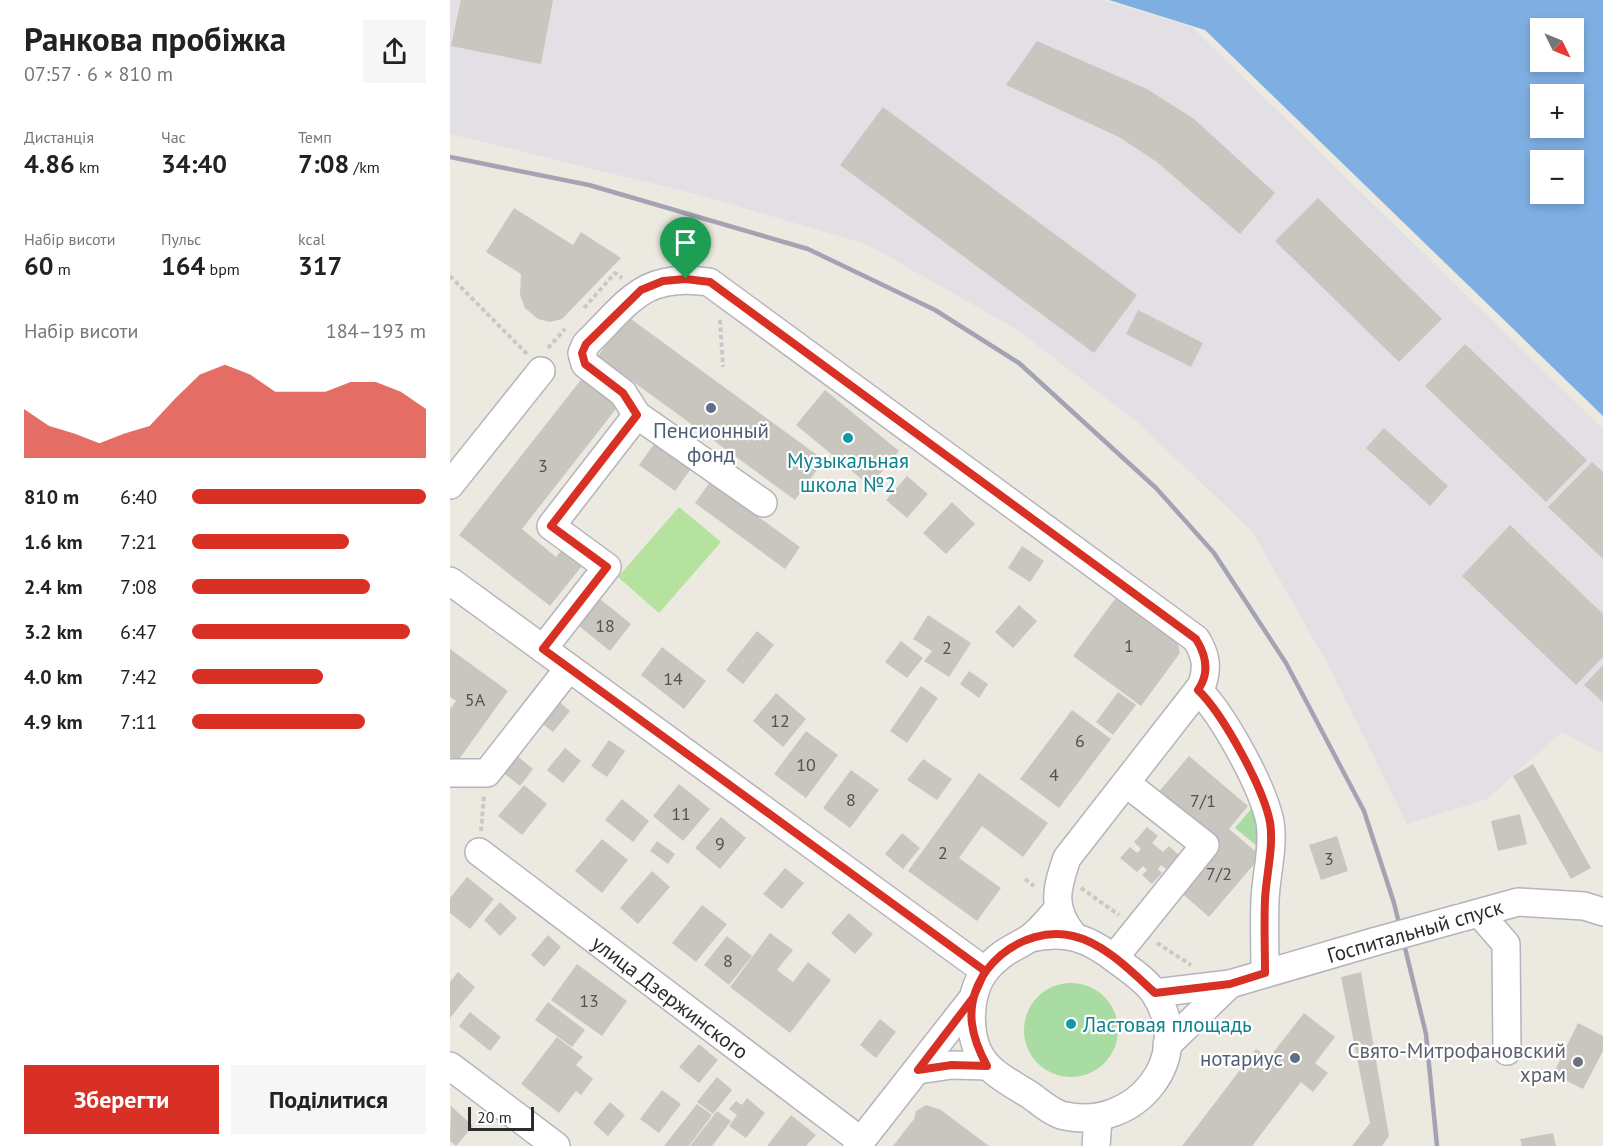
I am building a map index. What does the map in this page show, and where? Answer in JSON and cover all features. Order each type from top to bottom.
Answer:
[{"type":"street","points":[[763,503],[637,415],[623,393],[585,364],[582,353],[586,344],[641,290],[663,281],[686,279],[710,282],[1196,639],[1204,651],[1207,670],[1198,690],[1067,858],[1059,883],[1058,909],[1064,923],[1155,993],[1165,1018],[1167,1045],[1161,1071],[1146,1094],[1124,1110],[1098,1119],[1061,1115],[987,1066],[976,1046],[971,1022],[973,998]]},
{"type":"street","points":[[450,484],[541,371]]},
{"type":"street","points":[[543,649],[607,567],[551,526],[637,415]]},
{"type":"street","points":[[450,581],[985,971]]},
{"type":"street","points":[[450,773],[487,773],[569,668]]},
{"type":"street","points":[[1198,690],[1212,704],[1248,770],[1264,802],[1270,824],[1265,899],[1265,973]]},
{"type":"street","points":[[1094,946],[1205,845],[1126,783]]},
{"type":"street","name":"улица Дзержинского","points":[[479,852],[859,1143]]},
{"type":"street","name":"Госпитальный спуск","points":[[1155,993],[1230,984],[1518,902],[1584,906],[1603,912]]},
{"type":"street","points":[[1030,938],[1058,909]]},
{"type":"street","points":[[1469,915],[1506,944],[1507,1051]]},
{"type":"street","points":[[859,1143],[973,998],[985,971],[1008,948],[1030,938],[1052,933],[1094,946]]},
{"type":"street","points":[[1167,1045],[1230,984]]},
{"type":"street","points":[[918,1070],[952,1065],[987,1066]]},
{"type":"street","points":[[450,1066],[556,1146]]},
{"type":"street","points":[[1096,1146],[1098,1119]]},
{"type":"path","points":[[603,286],[615,273]]},
{"type":"path","points":[[450,276],[541,371]]},
{"type":"path","points":[[718,289],[723,367]]},
{"type":"path","points":[[479,852],[487,773]]},
{"type":"shaded area","points":[[450,0],[1102,0],[1192,27],[1603,429],[1603,754],[1562,732],[1487,799],[1407,824],[1327,663],[1252,531],[1137,422],[1016,329],[866,244],[692,193],[450,134]]},
{"type":"green space","points":[[679,507],[721,542],[659,613],[618,577]]},
{"type":"green space","points":[[1251,809],[1261,825],[1263,851],[1235,828]]},
{"type":"green space","name":"Ластовая площадь","points":[[1071,983],[1089,986],[1104,997],[1115,1012],[1118,1030],[1115,1048],[1104,1063],[1089,1074],[1071,1077],[1053,1074],[1038,1063],[1027,1048],[1024,1030],[1027,1012],[1038,997],[1053,986]]},
{"type":"water","points":[[1109,0],[1603,0],[1603,416],[1205,30]]},
{"type":"building","points":[[461,0],[553,0],[541,64],[451,46]]},
{"type":"building","points":[[1037,41],[1147,89],[1194,119],[1275,193],[1240,234],[1157,162],[1119,137],[1006,85]]},
{"type":"building","points":[[883,107],[1137,295],[1094,353],[840,165]]},
{"type":"building","points":[[1318,198],[1442,319],[1399,362],[1275,241]]},
{"type":"building","points":[[514,208],[573,245],[581,232],[621,258],[562,319],[550,322],[538,319],[525,308],[520,295],[521,274],[486,252]]},
{"type":"building","points":[[1138,310],[1203,343],[1191,367],[1126,334]]},
{"type":"building","name":"Пенсионный фонд","points":[[627,316],[824,460],[795,500],[598,356]]},
{"type":"building","points":[[1465,344],[1587,460],[1546,502],[1425,386]]},
{"type":"building","points":[[587,372],[623,400],[522,529],[556,557],[564,547],[585,562],[550,606],[459,535]]},
{"type":"building","name":"Музыкальная школа №2","points":[[825,390],[899,451],[870,486],[796,425]]},
{"type":"building","points":[[1384,428],[1448,486],[1430,506],[1366,448]]},
{"type":"building","points":[[657,440],[693,466],[675,491],[639,465]]},
{"type":"building","points":[[1592,462],[1603,472],[1603,559],[1548,507]]},
{"type":"building","points":[[907,476],[928,494],[907,518],[886,500]]},
{"type":"building","points":[[710,482],[800,547],[785,569],[695,503]]},
{"type":"building","points":[[952,502],[975,524],[946,554],[923,533]]},
{"type":"building","points":[[1510,525],[1603,614],[1603,657],[1576,685],[1462,576]]},
{"type":"building","points":[[1022,546],[1044,561],[1030,582],[1008,568]]},
{"type":"building","points":[[1118,595],[1176,637],[1180,653],[1141,706],[1073,656]]},
{"type":"building","points":[[600,599],[631,624],[610,651],[579,626]]},
{"type":"building","points":[[1019,605],[1037,621],[1013,648],[995,632]]},
{"type":"building","points":[[928,615],[971,643],[949,677],[924,661],[932,651],[913,639]]},
{"type":"building","points":[[757,631],[774,645],[743,684],[726,670]]},
{"type":"building","points":[[901,641],[923,658],[907,678],[885,662]]},
{"type":"building","points":[[662,647],[706,681],[684,709],[641,675]]},
{"type":"building","points":[[450,649],[508,691],[457,762],[450,757],[450,709],[456,701],[450,697]]},
{"type":"building","points":[[1603,665],[1603,702],[1584,685]]},
{"type":"building","points":[[969,671],[988,684],[979,698],[960,684]]},
{"type":"building","points":[[921,686],[938,698],[907,743],[890,731]]},
{"type":"building","points":[[1118,692],[1136,705],[1113,735],[1096,722]]},
{"type":"building","points":[[776,693],[806,719],[783,747],[753,721]]},
{"type":"building","points":[[557,700],[570,711],[553,732],[539,721]]},
{"type":"building","points":[[1072,710],[1111,739],[1059,808],[1020,779]]},
{"type":"building","points":[[806,731],[838,755],[806,798],[774,774]]},
{"type":"building","points":[[609,740],[625,751],[607,777],[591,766]]},
{"type":"building","points":[[565,748],[581,761],[563,783],[547,770]]},
{"type":"building","points":[[515,754],[533,769],[520,786],[501,771]]},
{"type":"building","points":[[1189,756],[1248,806],[1229,829],[1261,856],[1209,917],[1177,889],[1217,842],[1157,794]]},
{"type":"building","points":[[923,759],[952,779],[937,800],[907,780]]},
{"type":"building","points":[[1533,764],[1591,868],[1571,879],[1513,776]]},
{"type":"building","points":[[851,770],[879,790],[850,828],[823,808]]},
{"type":"building","points":[[979,773],[1048,823],[1023,857],[982,826],[959,858],[1001,888],[977,921],[908,871]]},
{"type":"building","points":[[679,784],[710,809],[683,841],[653,816]]},
{"type":"building","points":[[524,785],[547,804],[522,835],[498,816]]},
{"type":"building","points":[[622,799],[649,821],[633,842],[605,820]]},
{"type":"building","points":[[1520,814],[1527,844],[1498,851],[1491,821]]},
{"type":"building","points":[[721,817],[746,838],[720,869],[695,848]]},
{"type":"building","points":[[1147,827],[1158,836],[1152,843],[1163,852],[1169,846],[1179,855],[1166,869],[1161,865],[1158,869],[1162,873],[1152,884],[1142,875],[1147,870],[1143,866],[1137,872],[1120,858],[1130,847],[1137,853],[1141,849],[1134,842]]},
{"type":"building","points":[[902,833],[920,848],[903,869],[885,854]]},
{"type":"building","points":[[1337,836],[1348,871],[1321,880],[1309,845]]},
{"type":"building","points":[[602,839],[628,860],[602,893],[575,871]]},
{"type":"building","points":[[657,841],[675,854],[668,864],[650,851]]},
{"type":"building","points":[[785,868],[804,883],[782,909],[763,894]]},
{"type":"building","points":[[652,871],[670,887],[638,924],[620,908]]},
{"type":"building","points":[[467,877],[494,899],[470,929],[450,913],[450,898]]},
{"type":"building","points":[[500,902],[517,918],[500,936],[484,920]]},
{"type":"building","points":[[702,905],[727,924],[696,962],[672,943]]},
{"type":"building","points":[[849,913],[873,934],[855,954],[831,933]]},
{"type":"building","points":[[770,933],[793,950],[777,970],[793,982],[808,962],[831,980],[790,1033],[730,987]]},
{"type":"building","points":[[548,935],[561,947],[544,967],[531,955]]},
{"type":"building","points":[[727,936],[752,956],[729,985],[704,965]]},
{"type":"building","points":[[577,964],[627,1001],[602,1036],[551,1000]]},
{"type":"building","points":[[458,972],[475,987],[450,1018],[450,982]]},
{"type":"building","points":[[1361,972],[1389,1136],[1382,1146],[1352,1146],[1370,1123],[1341,977]]},
{"type":"building","points":[[548,1002],[585,1030],[572,1047],[535,1020]]},
{"type":"building","points":[[470,1012],[501,1037],[490,1051],[459,1026]]},
{"type":"building","points":[[1304,1013],[1335,1037],[1315,1063],[1328,1073],[1313,1092],[1301,1082],[1252,1146],[1182,1146],[1256,1049],[1269,1058]]},
{"type":"building","points":[[880,1019],[896,1032],[876,1058],[860,1045]]},
{"type":"building","name":"Свято-Митрофановский храм","points":[[1578,1023],[1603,1036],[1603,1051],[1583,1089],[1553,1074]]},
{"type":"building","points":[[557,1037],[583,1057],[576,1065],[593,1079],[581,1095],[576,1091],[559,1113],[521,1084]]},
{"type":"building","points":[[699,1044],[718,1060],[699,1083],[679,1067]]},
{"type":"building","points":[[717,1077],[732,1090],[713,1114],[697,1102]]},
{"type":"building","points":[[662,1090],[681,1104],[659,1133],[640,1119]]},
{"type":"building","points":[[747,1098],[765,1113],[746,1138],[729,1126],[737,1115],[729,1109],[736,1101],[742,1105]]},
{"type":"building","points":[[610,1102],[625,1115],[608,1136],[593,1123]]},
{"type":"building","points":[[697,1104],[712,1115],[689,1146],[664,1146]]},
{"type":"building","points":[[926,1105],[941,1110],[989,1146],[893,1146],[914,1119],[916,1111]]},
{"type":"building","points":[[451,1106],[473,1126],[456,1146],[450,1141]]},
{"type":"building","points":[[717,1111],[731,1121],[712,1146],[690,1146]]},
{"type":"building","points":[[791,1115],[816,1135],[806,1146],[767,1146]]},
{"type":"building","points":[[1553,1133],[1556,1146],[1522,1146],[1520,1139]]},
{"type":"railway","points":[[450,157],[589,185],[808,249],[935,310],[1019,363],[1156,488],[1214,553],[1286,663],[1364,811],[1394,903],[1426,1034],[1437,1146]]},
{"type":"place","name":"Пенсионный фонд","points":[[711,408]]},
{"type":"place","name":"Музыкальная школа №2","points":[[848,438]]},
{"type":"place","name":"Ластовая площадь","points":[[1071,1024]]},
{"type":"place","name":"нотариус","points":[[1295,1058]]},
{"type":"place","name":"Свято-Митрофановский храм","points":[[1578,1062]]},
{"type":"route","points":[[686,279],[663,281],[641,290],[586,344],[582,353],[585,364],[623,393],[637,415],[551,526],[607,567],[543,649],[985,971],[973,998],[918,1070],[952,1065],[987,1066],[976,1046],[971,1022],[973,998],[980,981],[985,971],[1008,948],[1030,938],[1052,933],[1074,936],[1108,953],[1155,993],[1230,984],[1265,973],[1265,899],[1270,824],[1264,802],[1254,780],[1212,704],[1198,690],[1207,670],[1204,651],[1196,639],[710,282],[686,279]]}]
